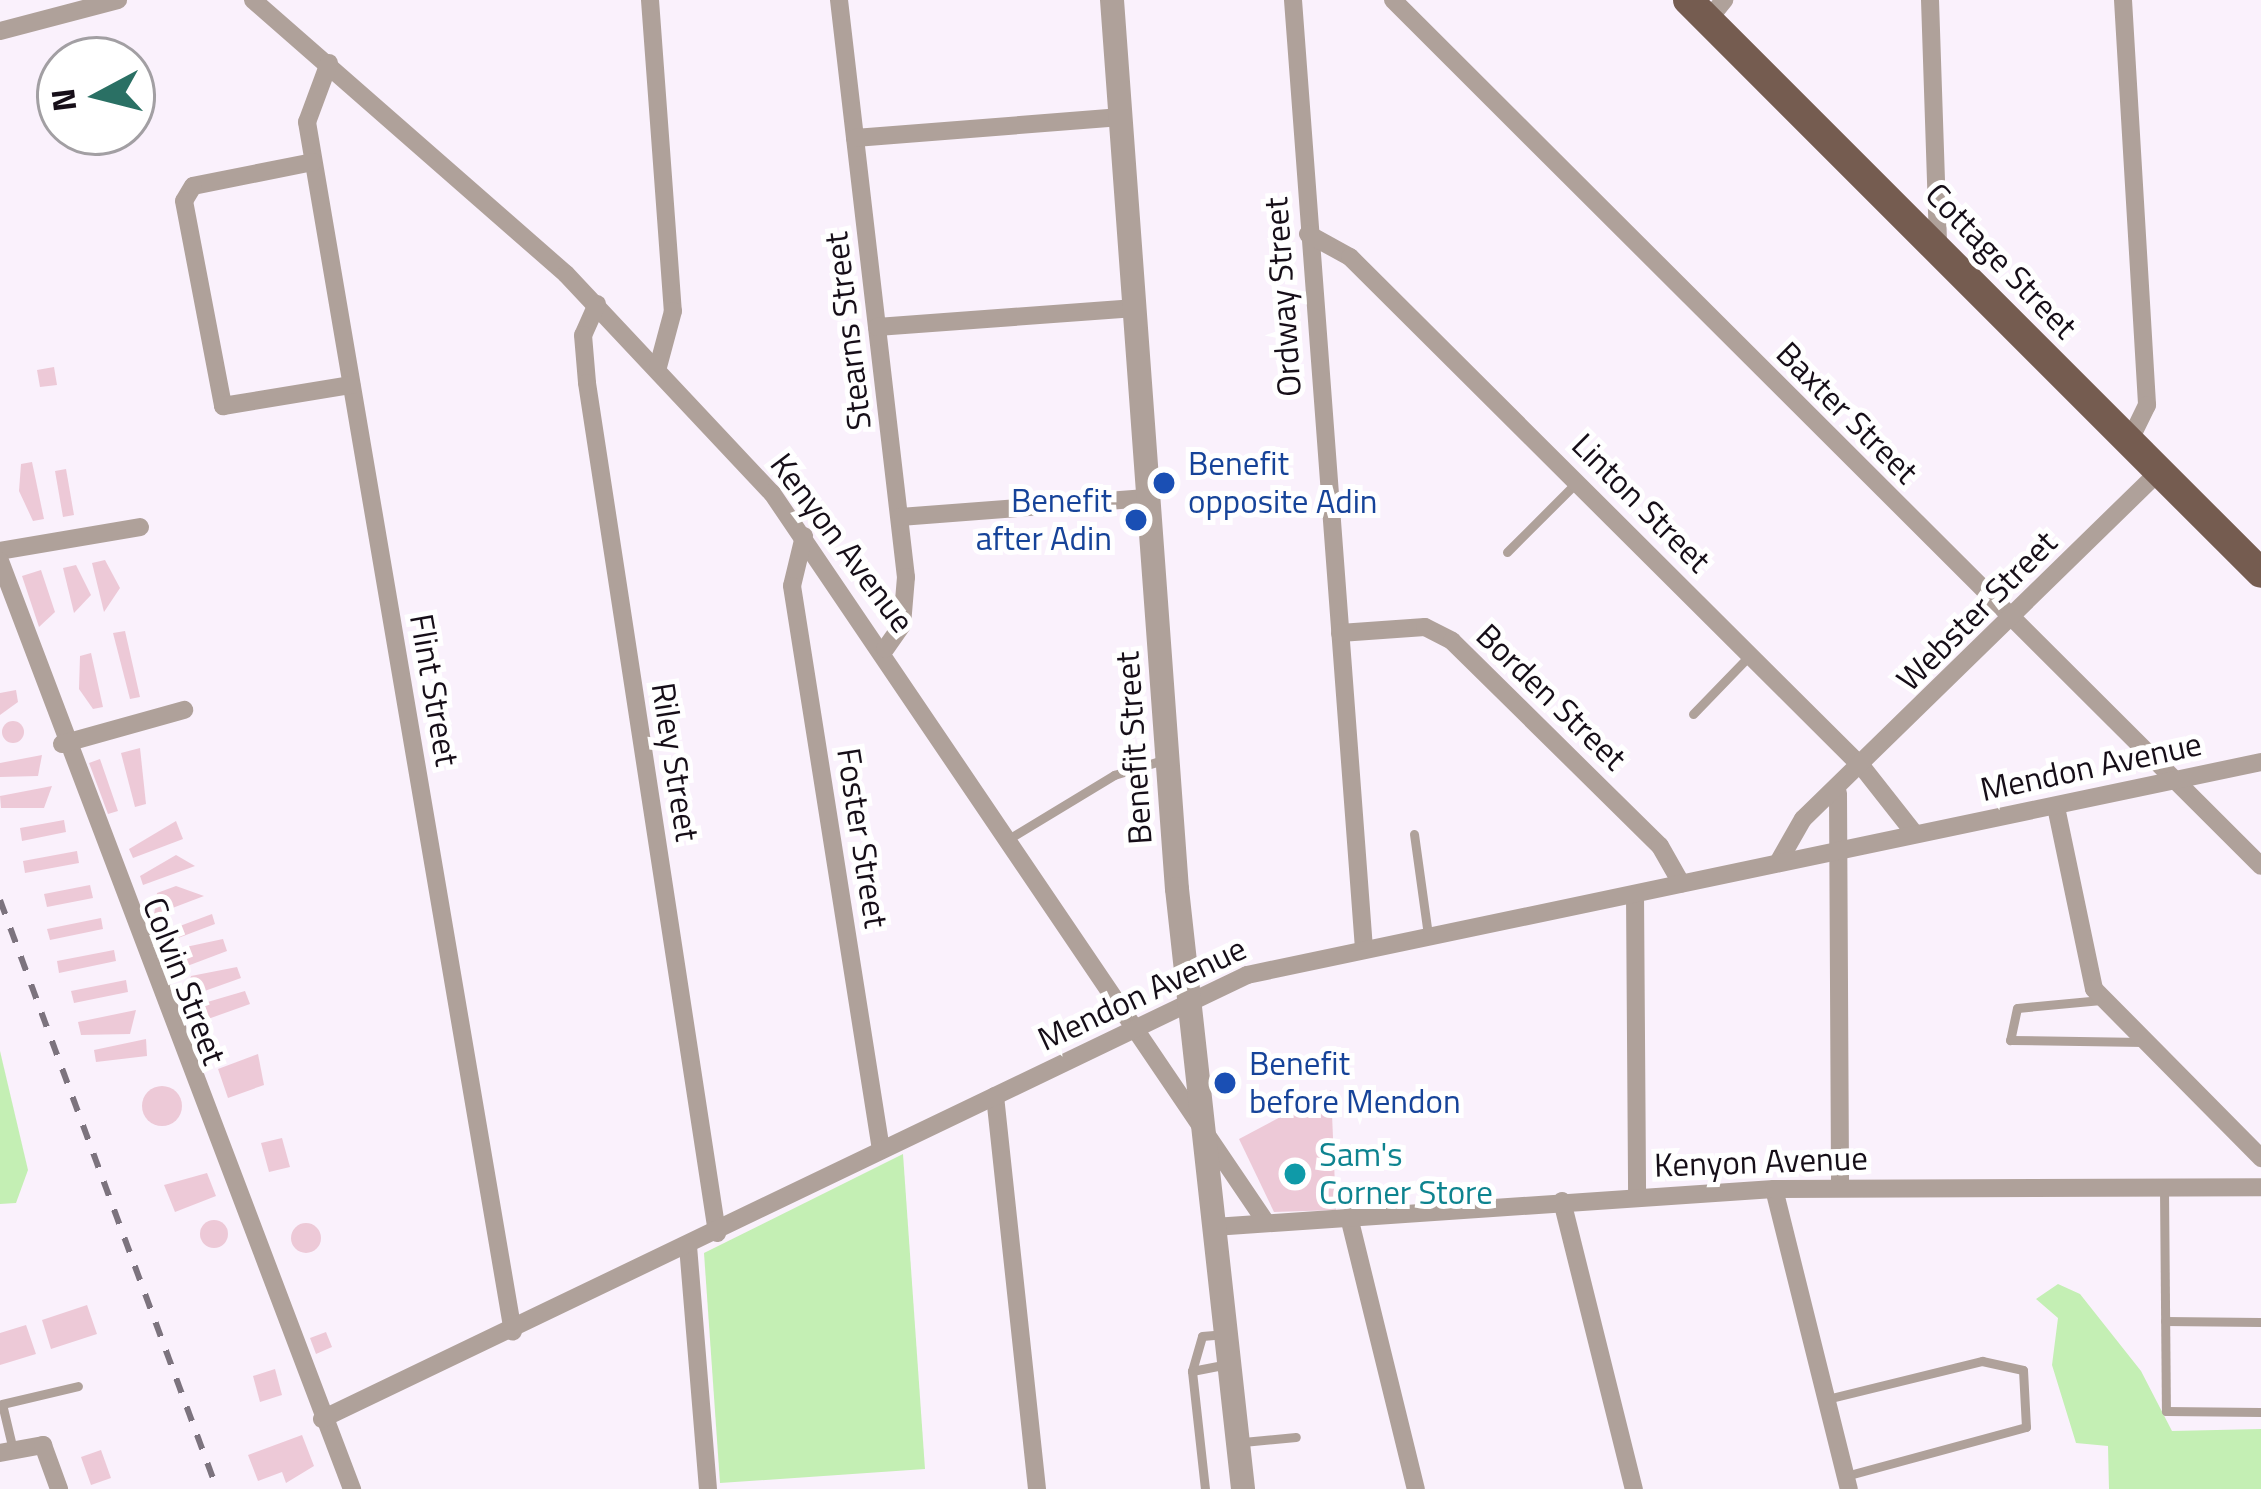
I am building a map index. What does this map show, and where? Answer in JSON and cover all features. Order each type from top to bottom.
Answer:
[{"type":"main road","name":"Cottage Street","points":[[1706,7],[2128,444],[2261,573]]},
{"type":"street","points":[[0,32],[118,0]]},
{"type":"street","name":"Kenyon Avenue","points":[[253,0],[597,304],[804,536],[885,649],[1265,1221]]},
{"type":"street","points":[[650,0],[673,311],[658,368]]},
{"type":"street","name":"Stearns Street","points":[[839,0],[900,518],[906,611],[885,649]]},
{"type":"street","name":"Benefit Street","points":[[1112,0],[1189,1002],[1243,1489]]},
{"type":"street","name":"Ordway Street","points":[[1293,0],[1364,948]]},
{"type":"street","name":"Baxter Street","points":[[1393,0],[2261,866]]},
{"type":"street","points":[[1930,0],[1938,245]]},
{"type":"street","points":[[2123,0],[2147,405],[2128,444]]},
{"type":"street","name":"Flint Street","points":[[329,63],[307,107],[313,162],[513,1332]]},
{"type":"street","points":[[855,138],[1120,117]]},
{"type":"street","points":[[313,162],[194,186],[184,201],[223,406],[351,385]]},
{"type":"street","name":"Linton Street","points":[[1308,234],[1350,256],[1863,768],[1915,834]]},
{"type":"street","name":"Riley Street","points":[[597,304],[583,335],[586,383],[716,1233]]},
{"type":"street","points":[[877,327],[1135,308]]},
{"type":"street","name":"Webster Street","points":[[1779,861],[1803,819],[1838,793],[2158,472]]},
{"type":"street","points":[[900,518],[1149,498]]},
{"type":"street","points":[[0,550],[140,527]]},
{"type":"street","name":"Foster Street","points":[[804,536],[792,586],[881,1150]]},
{"type":"street","name":"Colvin Street","points":[[0,560],[62,744],[352,1489]]},
{"type":"street","name":"Borden Street","points":[[1340,632],[1425,627],[1452,641],[1660,846],[1682,883]]},
{"type":"street","points":[[62,744],[184,710]]},
{"type":"street","name":"Mendon Avenue","points":[[322,1419],[513,1332],[1247,975],[2261,762]]},
{"type":"street","points":[[1838,793],[1840,1186]]},
{"type":"street","points":[[2056,807],[2101,1000],[2261,1158]]},
{"type":"street","points":[[1635,894],[1637,1197]]},
{"type":"street","points":[[995,1096],[1037,1489]]},
{"type":"street","name":"Kenyon Avenue","points":[[1214,1227],[1840,1186],[2261,1187]]},
{"type":"street","points":[[1774,1189],[1847,1483]]},
{"type":"street","points":[[1562,1201],[1634,1489]]},
{"type":"street","points":[[1349,1216],[1416,1489]]},
{"type":"street","points":[[688,1246],[708,1489]]},
{"type":"street","points":[[7,1452],[43,1445],[59,1489]]},
{"type":"lane","points":[[1507,552],[1577,482]]},
{"type":"lane","points":[[1693,713],[1750,655]]},
{"type":"lane","points":[[1010,838],[1114,775],[1168,757]]},
{"type":"lane","points":[[1414,834],[1428,935]]},
{"type":"lane","points":[[2101,1000],[2017,1008],[2010,1040],[2144,1042]]},
{"type":"lane","points":[[2164,1190],[2165,1411],[2261,1412]]},
{"type":"lane","points":[[2165,1321],[2261,1322]]},
{"type":"lane","points":[[1205,1489],[1192,1371],[1202,1336],[1226,1334]]},
{"type":"lane","points":[[1827,1399],[1982,1361],[2023,1370],[2026,1427],[1847,1483]]},
{"type":"lane","points":[[1192,1371],[1229,1364]]},
{"type":"lane","points":[[7,1452],[2,1404],[78,1386]]},
{"type":"lane","points":[[1238,1443],[1296,1437]]},
{"type":"green space","points":[[0,1051],[28,1170],[16,1203],[0,1204]]},
{"type":"green space","points":[[903,1154],[925,1469],[720,1483],[704,1253]]},
{"type":"green space","points":[[2058,1284],[2080,1294],[2141,1371],[2172,1431],[2261,1429],[2261,1489],[2109,1489],[2108,1446],[2076,1443],[2052,1365],[2058,1318],[2036,1299]]},
{"type":"building","points":[[54,367],[57,385],[40,387],[37,370]]},
{"type":"building","points":[[32,462],[44,519],[33,521],[19,491],[21,464]]},
{"type":"building","points":[[66,469],[74,515],[63,517],[55,471]]},
{"type":"building","points":[[105,560],[120,588],[104,612],[92,563]]},
{"type":"building","points":[[76,565],[91,595],[74,613],[63,568]]},
{"type":"building","points":[[41,570],[55,612],[39,627],[22,576]]},
{"type":"building","points":[[125,631],[140,697],[130,699],[113,633]]},
{"type":"building","points":[[91,653],[103,707],[93,709],[79,689],[80,656]]},
{"type":"building","points":[[16,690],[18,702],[0,715],[0,693]]},
{"type":"building","points":[[13,721],[24,732],[13,743],[2,732]]},
{"type":"building","points":[[140,748],[146,804],[135,807],[121,753]]},
{"type":"building","points":[[42,755],[38,776],[0,777],[0,763]]},
{"type":"building","points":[[100,759],[118,811],[108,814],[89,763]]},
{"type":"building","points":[[52,786],[44,808],[1,808],[0,796]]},
{"type":"building","points":[[64,820],[66,832],[22,841],[20,828]]},
{"type":"building","points":[[176,821],[183,839],[133,858],[129,849]]},
{"type":"building","points":[[77,851],[79,863],[25,873],[23,861]]},
{"type":"building","points":[[176,855],[195,866],[143,885],[140,876]]},
{"type":"building","points":[[90,885],[93,898],[47,907],[44,894]]},
{"type":"building","points":[[176,886],[204,896],[154,915],[157,893]]},
{"type":"building","points":[[212,914],[215,924],[165,943],[161,933]]},
{"type":"building","points":[[101,918],[103,929],[50,940],[47,929]]},
{"type":"building","points":[[223,939],[227,951],[174,971],[181,948]]},
{"type":"building","points":[[114,950],[116,961],[59,973],[57,961]]},
{"type":"building","points":[[237,967],[241,978],[185,998],[191,976]]},
{"type":"building","points":[[126,980],[128,992],[74,1003],[71,991]]},
{"type":"building","points":[[245,991],[250,1004],[194,1024],[204,1003]]},
{"type":"building","points":[[136,1010],[130,1034],[81,1035],[78,1022]]},
{"type":"building","points":[[146,1039],[147,1056],[96,1062],[94,1050]]},
{"type":"building","points":[[258,1054],[264,1085],[228,1098],[218,1069]]},
{"type":"building","points":[[162,1086],[176,1092],[182,1106],[176,1120],[162,1126],[148,1120],[142,1106],[148,1092]]},
{"type":"building","name":"Sam's Corner Store","points":[[1331,1090],[1336,1210],[1274,1212],[1239,1139]]},
{"type":"building","points":[[282,1138],[290,1167],[269,1172],[261,1143]]},
{"type":"building","points":[[207,1173],[216,1196],[175,1212],[164,1185]]},
{"type":"building","points":[[214,1220],[224,1224],[228,1234],[224,1244],[214,1248],[204,1244],[200,1234],[204,1224]]},
{"type":"building","points":[[306,1223],[317,1227],[321,1238],[317,1249],[306,1253],[295,1249],[291,1238],[295,1227]]},
{"type":"building","points":[[87,1305],[97,1334],[51,1349],[42,1320]]},
{"type":"building","points":[[26,1325],[36,1354],[0,1365],[0,1333]]},
{"type":"building","points":[[326,1332],[332,1347],[316,1354],[310,1338]]},
{"type":"building","points":[[275,1369],[282,1395],[260,1402],[253,1376]]},
{"type":"building","points":[[302,1435],[314,1466],[286,1483],[282,1472],[258,1481],[248,1455]]},
{"type":"building","points":[[101,1450],[111,1478],[91,1485],[81,1457]]},
{"type":"railway","points":[[0,900],[217,1489]]},
{"type":"place","name":"Benefit opposite Adin","points":[[1164,483]]},
{"type":"place","name":"Benefit after Adin","points":[[1136,520]]},
{"type":"place","name":"Benefit before Mendon","points":[[1225,1083]]},
{"type":"place","name":"Sam's Corner Store","points":[[1295,1174]]}]
